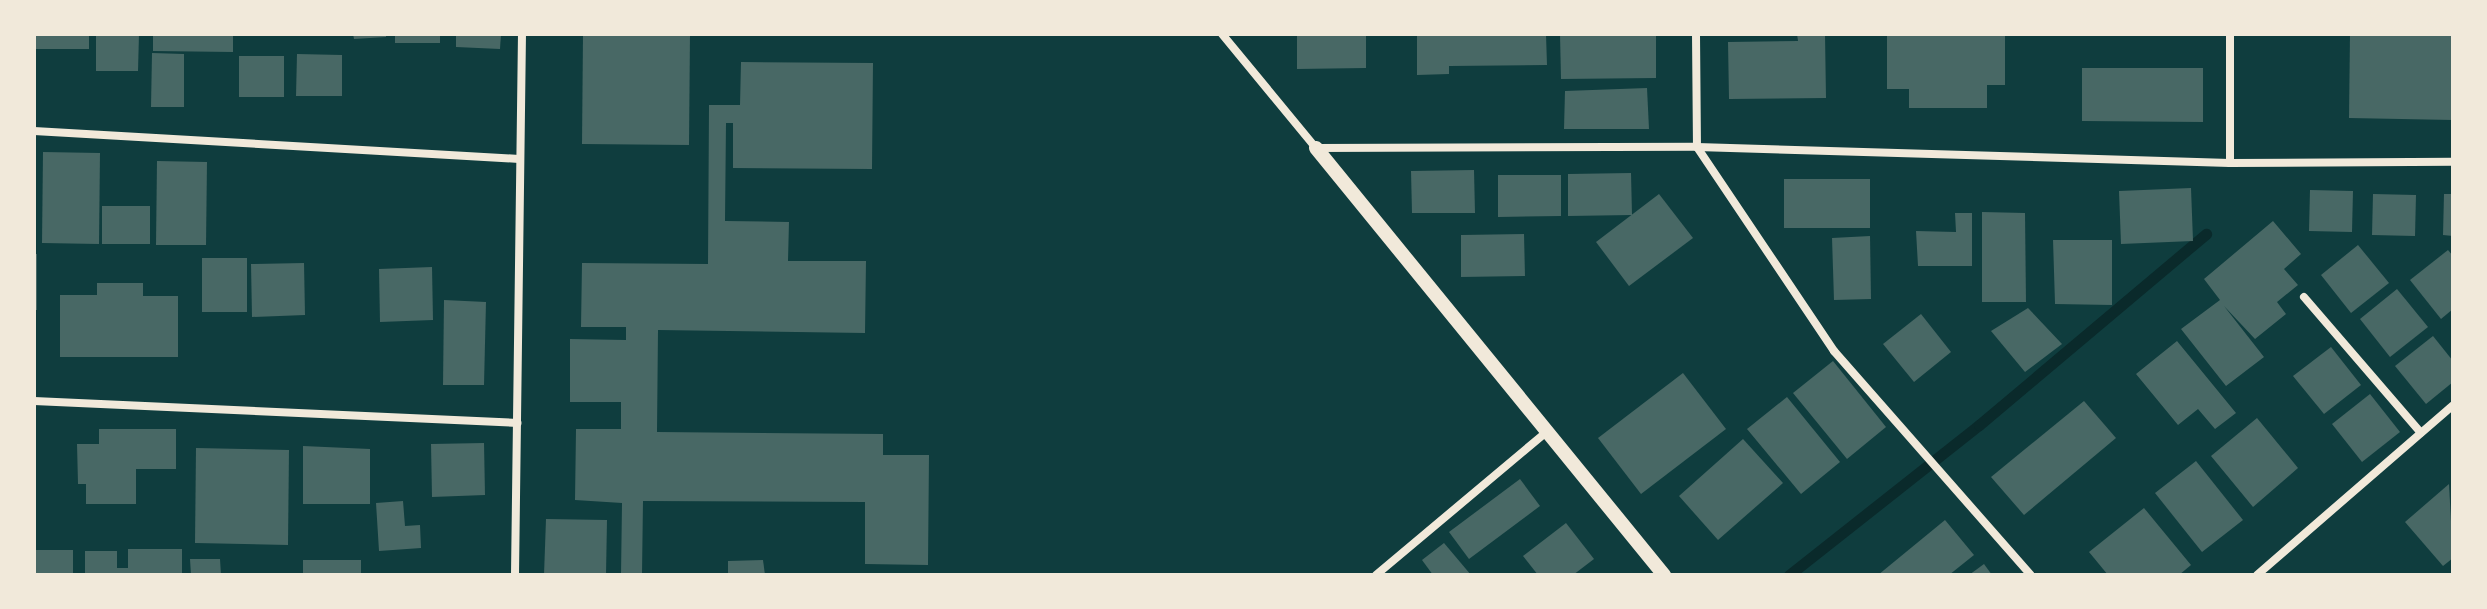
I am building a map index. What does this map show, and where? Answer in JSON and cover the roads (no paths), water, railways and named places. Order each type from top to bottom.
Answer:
[{"type":"street","points":[[515,575],[522,34]]},
{"type":"street","points":[[1222,34],[1664,575]]},
{"type":"street","points":[[1696,34],[1697,147],[1834,351],[2031,575]]},
{"type":"street","points":[[2230,34],[2230,163]]},
{"type":"street","points":[[34,131],[519,159]]},
{"type":"street","points":[[1316,148],[1697,147],[2230,163],[2453,162]]},
{"type":"street","points":[[2304,297],[2421,433]]},
{"type":"street","points":[[34,401],[517,423]]},
{"type":"street","points":[[2257,575],[2453,405]]},
{"type":"street","points":[[1376,575],[1545,433]]},
{"type":"waterway","points":[[1789,575],[1979,425],[2206,234]]}]
